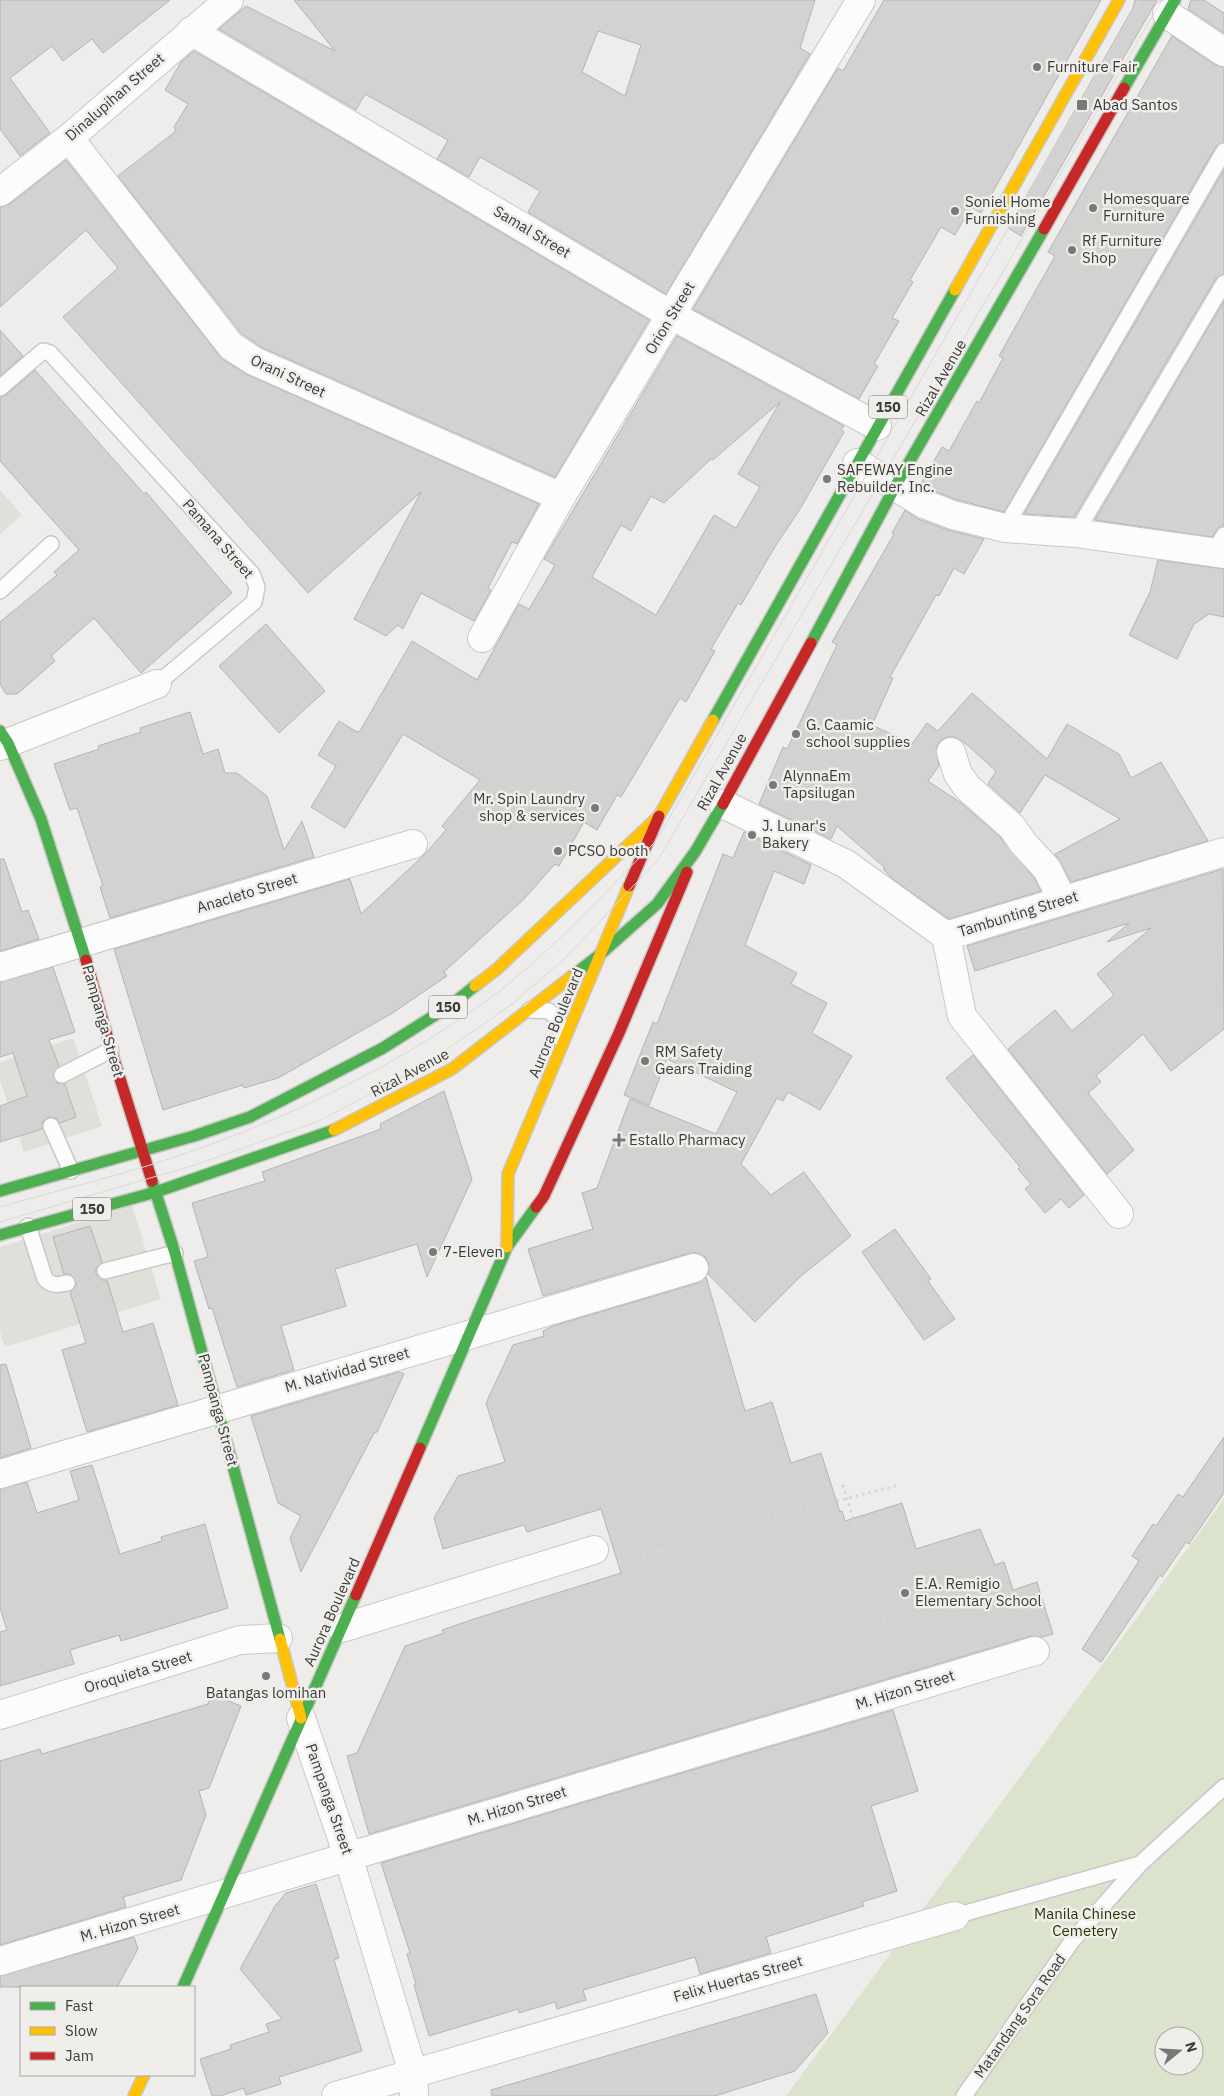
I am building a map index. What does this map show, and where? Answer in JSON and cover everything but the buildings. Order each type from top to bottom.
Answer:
[{"type":"main road","name":"150","points":[[0,1191],[194,1136],[250,1117],[383,1048],[450,1005],[497,969],[659,816],[877,426],[1119,0]]},
{"type":"main road","name":"Rizal Avenue","points":[[0,1235],[156,1192],[328,1133],[452,1069],[603,952],[656,904],[695,852],[723,804],[896,485],[1171,7]]},
{"type":"main road","name":"Pampanga Street","points":[[3,740],[41,819],[81,942],[111,1050],[175,1253],[301,1718]]},
{"type":"main road","name":"Aurora Boulevard","points":[[507,1248],[508,1174],[659,816]]},
{"type":"main road","name":"Aurora Boulevard","points":[[183,1986],[507,1248],[544,1196],[619,1033],[695,852]]},
{"type":"main road","points":[[134,2096],[144,2076]]},
{"type":"street","name":"Dinalupihan Street","points":[[0,192],[69,138],[229,0]]},
{"type":"street","name":"Orion Street","points":[[482,638],[561,498],[859,1]]},
{"type":"street","points":[[1171,7],[1224,52]]},
{"type":"street","name":"Samal Street","points":[[191,31],[672,315],[877,426]]},
{"type":"street","name":"Orani Street","points":[[69,138],[231,346],[254,361],[561,498]]},
{"type":"street","points":[[857,463],[896,485],[924,504],[953,515],[1004,528],[1221,547]]},
{"type":"street","name":"Pamana Street","points":[[3,740],[157,684]]},
{"type":"street","points":[[951,752],[958,774],[967,787],[1012,827],[1023,843],[1047,869],[1063,901]]},
{"type":"street","name":"Tambunting Street","points":[[723,804],[846,864],[946,936],[1224,852]]},
{"type":"street","name":"Anacleto Street","points":[[0,966],[412,844]]},
{"type":"street","points":[[946,936],[962,1016],[1119,1214]]},
{"type":"street","name":"M. Natividad Street","points":[[0,1474],[217,1408],[694,1268]]},
{"type":"street","points":[[342,1628],[594,1550]]},
{"type":"street","name":"Oroquieta Street","points":[[0,1715],[240,1640],[278,1638]]},
{"type":"street","name":"M. Hizon Street","points":[[0,1961],[224,1896],[348,1856],[1035,1651]]},
{"type":"street","name":"Pampanga Street","points":[[301,1718],[348,1856],[414,2084]]},
{"type":"street","name":"Felix Huertas Street","points":[[336,2096],[414,2084],[955,1916]]},
{"type":"lane","points":[[1004,528],[1224,151]]},
{"type":"lane","points":[[1076,533],[1224,283]]},
{"type":"lane","name":"Pamana Street","points":[[0,388],[43,352],[50,353],[252,574],[257,587],[254,602],[157,684]]},
{"type":"lane","points":[[0,591],[51,544]]},
{"type":"lane","points":[[529,1010],[549,1011],[558,1019],[563,1046]]},
{"type":"lane","points":[[62,1075],[111,1050]]},
{"type":"lane","points":[[51,1126],[70,1171]]},
{"type":"lane","points":[[28,1226],[44,1279],[50,1284],[56,1285],[67,1282]]},
{"type":"lane","points":[[105,1271],[175,1253]]},
{"type":"lane","name":"Matandang Sora Road","points":[[964,2096],[1072,1941],[1140,1864],[1224,1787]]},
{"type":"lane","name":"Felix Huertas Street","points":[[955,1916],[1140,1864]]},
{"type":"path","points":[[843,1485],[905,1690]]},
{"type":"path","points":[[594,1550],[602,1568],[899,1485]]},
{"type":"shaded area","points":[[0,490],[22,515],[0,534]]},
{"type":"shaded area","points":[[73,1038],[102,1126],[24,1152],[0,1081],[0,1062]]},
{"type":"shaded area","points":[[132,1206],[161,1299],[5,1347],[0,1332],[0,1247]]},
{"type":"green space","name":"Manila Chinese Cemetery","points":[[1224,1499],[1224,2096],[786,2096]]},
{"type":"tram line","points":[[0,1207],[123,1173],[195,1150],[270,1121],[344,1087],[379,1068],[449,1027],[506,986],[572,926],[656,841],[1139,0]]},
{"type":"tram line","points":[[0,1222],[198,1164],[319,1121],[420,1068],[511,1005],[563,960],[658,860],[1162,0]]},
{"type":"traffic: fast","points":[[1124,88],[1175,0]]},
{"type":"traffic: fast","points":[[811,643],[896,485],[1044,229]]},
{"type":"traffic: fast","points":[[713,720],[955,290]]},
{"type":"traffic: fast","points":[[0,731],[8,743],[41,819],[86,960]]},
{"type":"traffic: fast","points":[[571,977],[603,952],[657,904],[695,852],[723,804]]},
{"type":"traffic: fast","points":[[0,1191],[194,1136],[250,1117],[383,1048],[451,1005],[475,986]]},
{"type":"traffic: fast","points":[[0,1235],[156,1192],[334,1130]]},
{"type":"traffic: fast","points":[[152,1181],[175,1253],[280,1639]]},
{"type":"traffic: fast","points":[[420,1448],[507,1247],[536,1207]]},
{"type":"traffic: fast","points":[[183,1986],[356,1595]]},
{"type":"traffic: slow","points":[[955,290],[1119,0]]},
{"type":"traffic: slow","points":[[475,986],[497,969],[659,816],[713,720]]},
{"type":"traffic: slow","points":[[507,1247],[508,1174],[629,886]]},
{"type":"traffic: slow","points":[[334,1130],[452,1069],[571,977]]},
{"type":"traffic: slow","points":[[280,1639],[301,1718]]},
{"type":"traffic: slow","points":[[134,2096],[144,2076]]},
{"type":"traffic: jam","points":[[1044,229],[1124,88]]},
{"type":"traffic: jam","points":[[723,804],[811,643]]},
{"type":"traffic: jam","points":[[629,886],[659,816]]},
{"type":"traffic: jam","points":[[536,1207],[544,1196],[619,1033],[687,872]]},
{"type":"traffic: jam","points":[[86,960],[111,1050],[152,1181]]},
{"type":"traffic: jam","points":[[356,1595],[420,1448]]},
{"type":"place","name":"Furniture Fair","points":[[1037,67]]},
{"type":"place","name":"Abad Santos","points":[[1082,105]]},
{"type":"place","name":"Homesquare Furniture","points":[[1093,208]]},
{"type":"place","name":"Soniel Home Furnishing","points":[[955,211]]},
{"type":"place","name":"Rf Furniture Shop","points":[[1072,250]]},
{"type":"place","name":"SAFEWAY Engine Rebuilder, Inc.","points":[[827,479]]},
{"type":"place","name":"G. Caamic school supplies","points":[[796,734]]},
{"type":"place","name":"AlynnaEm Tapsilugan","points":[[773,785]]},
{"type":"place","name":"Mr. Spin Laundry shop & services","points":[[595,808]]},
{"type":"place","name":"J. Lunar's Bakery","points":[[752,835]]},
{"type":"place","name":"PCSO booth","points":[[558,851]]},
{"type":"place","name":"RM Safety Gears Traiding","points":[[645,1061]]},
{"type":"place","name":"Estallo Pharmacy","points":[[619,1140]]},
{"type":"place","name":"7-Eleven","points":[[433,1252]]},
{"type":"place","name":"E.A. Remigio Elementary School","points":[[905,1593]]},
{"type":"place","name":"Batangas lomihan","points":[[266,1676]]}]
